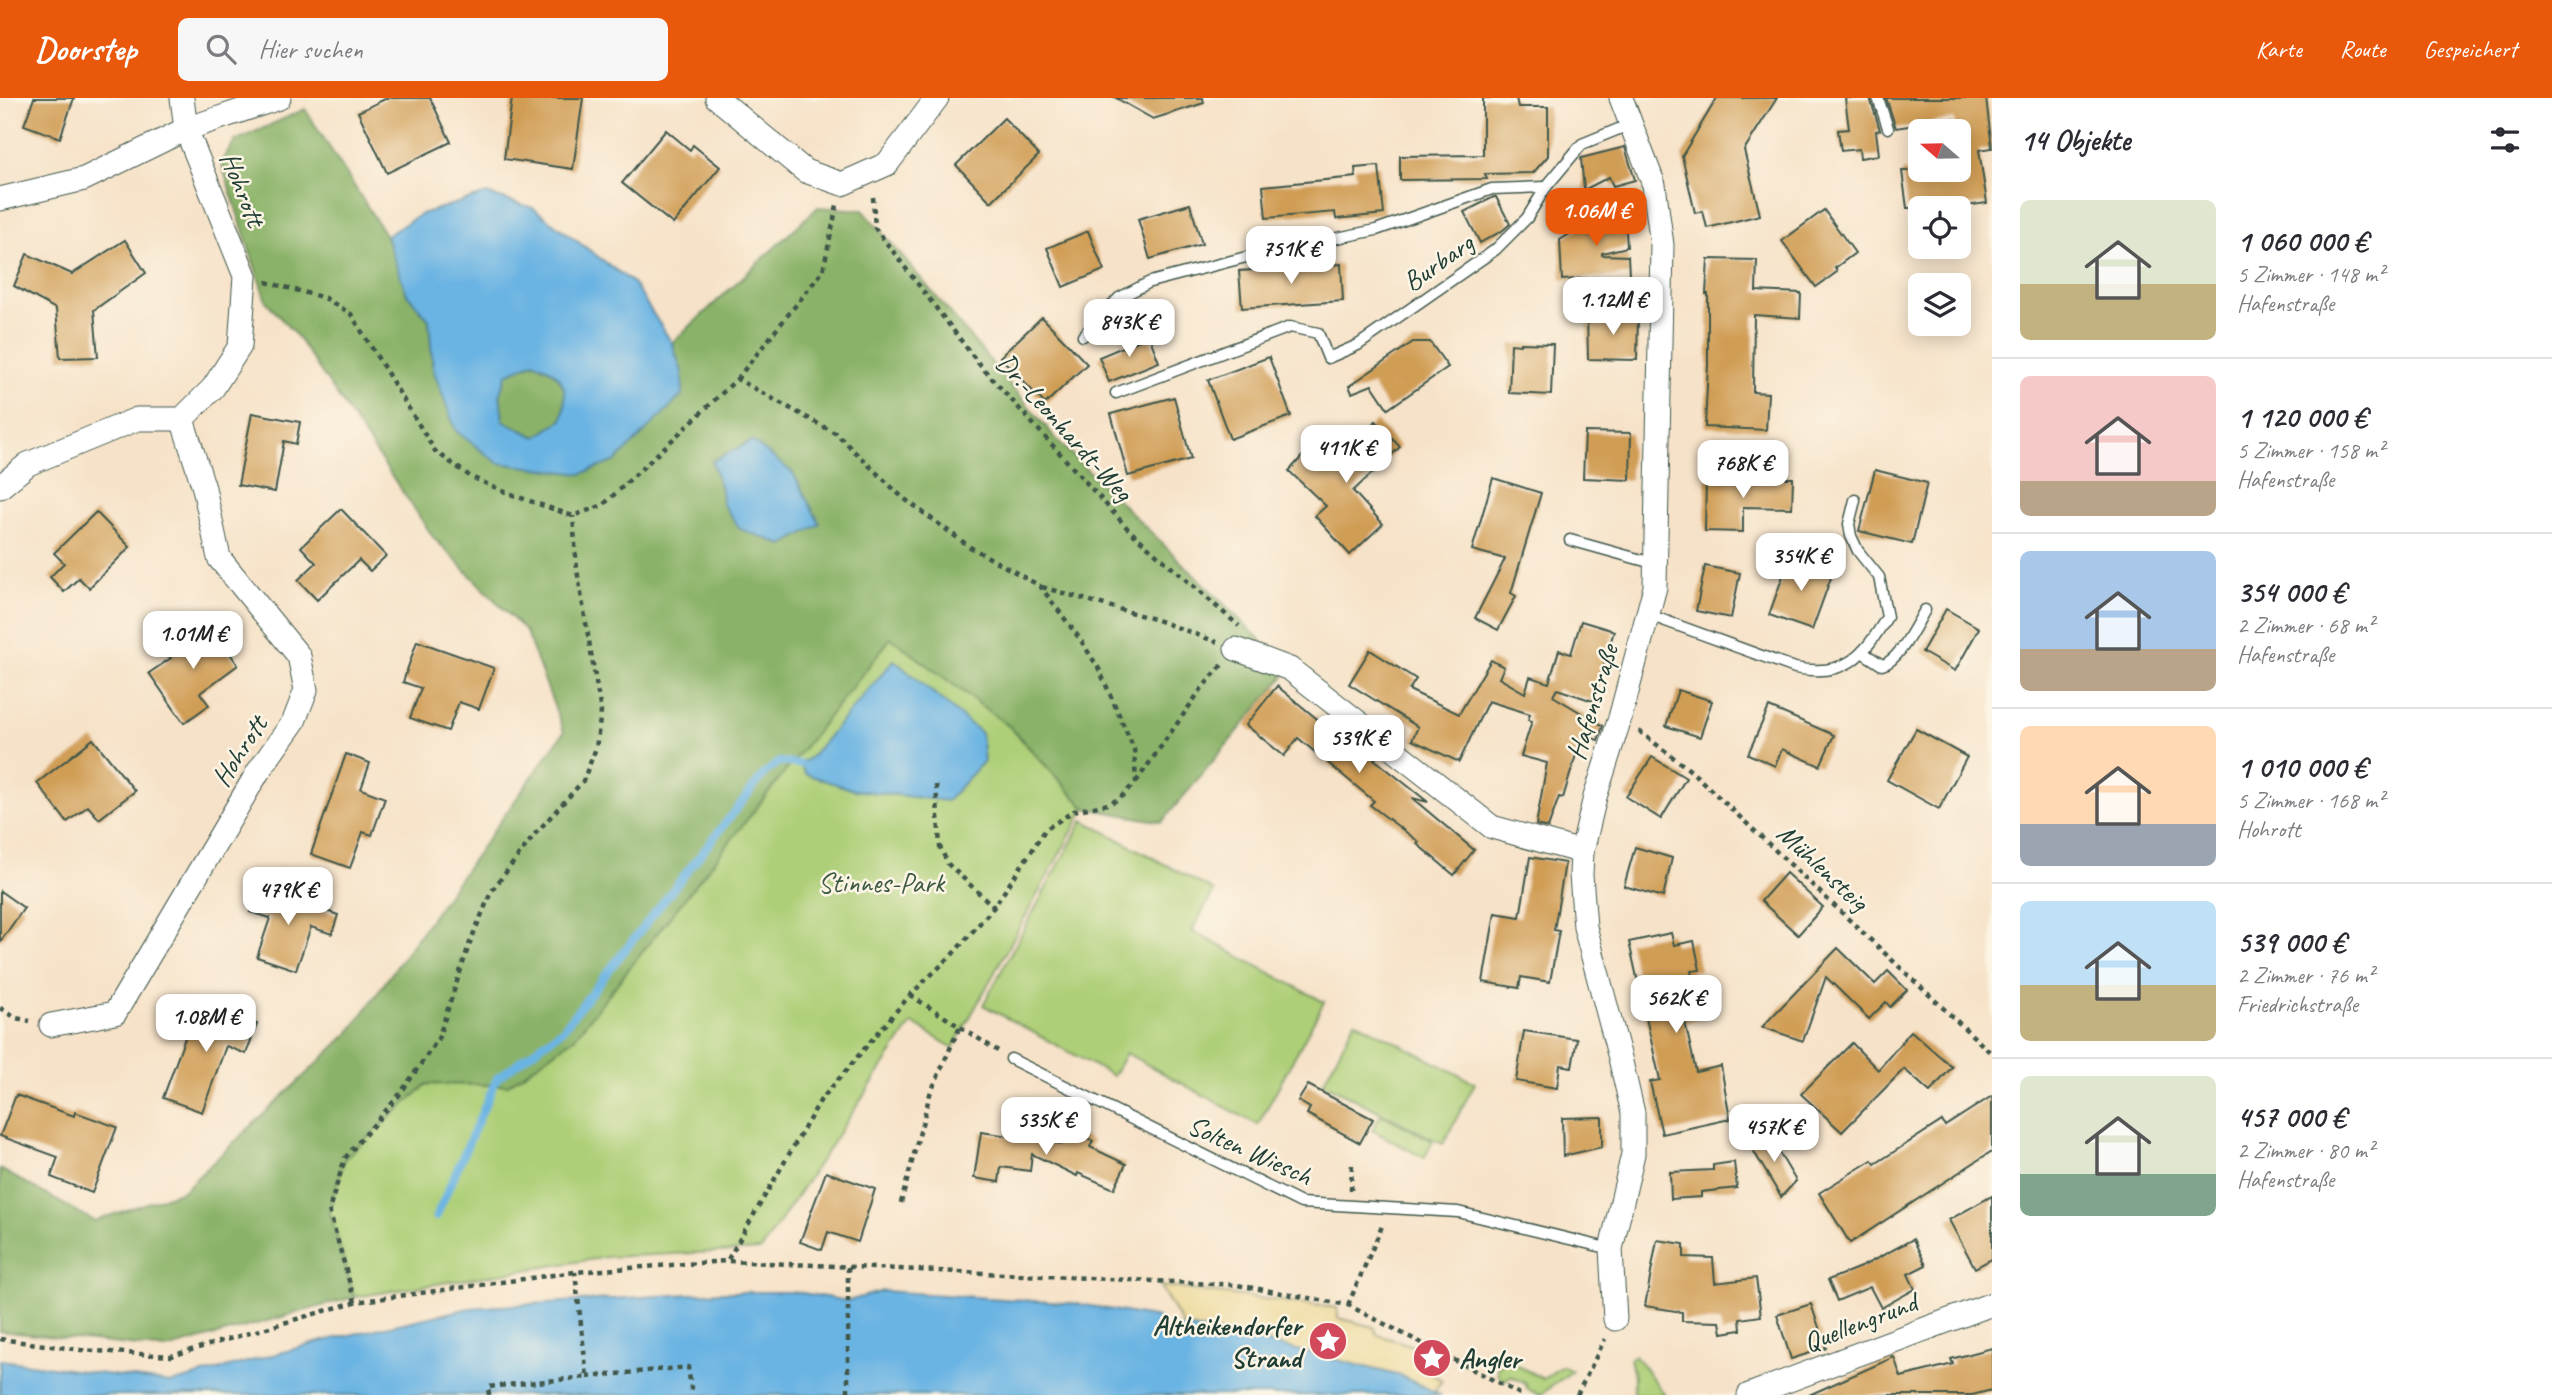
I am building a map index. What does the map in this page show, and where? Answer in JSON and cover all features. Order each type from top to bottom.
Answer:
[{"type":"street","name":"Hohrott","points":[[51,1025],[115,1013],[258,772],[294,721],[306,690],[299,656],[219,558],[204,488],[182,419],[213,388],[240,346],[245,276],[186,129],[182,98]]},
{"type":"street","points":[[0,199],[84,179],[186,129],[279,98]]},
{"type":"street","points":[[717,98],[805,171],[842,184],[887,164],[932,100]]},
{"type":"street","name":"Hafenstraße","points":[[1615,1319],[1611,1249],[1633,1154],[1633,1113],[1585,927],[1581,898],[1582,852],[1655,587],[1662,245],[1654,185],[1621,98]]},
{"type":"street","points":[[0,486],[28,464],[137,419],[182,419]]},
{"type":"street","points":[[1239,639],[1290,669],[1492,827],[1582,852]]},
{"type":"street","name":"Quellengrund","points":[[1749,1395],[1992,1304]]},
{"type":"lane","points":[[1878,98],[1888,128]]},
{"type":"lane","name":"Burbarg","points":[[1116,393],[1290,327],[1318,333],[1328,358],[1358,345],[1495,250],[1527,218],[1546,187],[1582,145],[1631,124]]},
{"type":"lane","name":"Burbarg","points":[[1083,336],[1119,298],[1150,282],[1254,255],[1376,230],[1492,189],[1546,187]]},
{"type":"lane","points":[[1649,615],[1795,668],[1812,671],[1842,668],[1862,652],[1887,617],[1879,577],[1858,551],[1851,537],[1849,524],[1855,500]]},
{"type":"lane","points":[[1570,540],[1657,564]]},
{"type":"lane","points":[[1862,652],[1882,666],[1888,664],[1925,610]]},
{"type":"lane","name":"Solten Wiesch","points":[[1011,1059],[1301,1203],[1458,1212],[1611,1249]]},
{"type":"path","name":"Dr.-Leonhardt-Weg","points":[[871,171],[875,228],[979,364],[1130,531],[1239,639]]},
{"type":"path","points":[[245,276],[325,298],[351,314],[435,451],[471,477],[573,516],[603,505],[737,379],[823,271],[842,184]]},
{"type":"path","points":[[727,1261],[820,1101],[910,995],[951,956],[994,907],[1046,829],[1074,811],[1119,799],[1136,782],[1239,639],[1157,620],[1040,586],[970,547],[902,497],[835,433],[737,379]]},
{"type":"path","points":[[355,1302],[329,1210],[345,1158],[400,1094],[438,1039],[468,945],[492,892],[535,834],[583,781],[596,748],[601,712],[577,570],[573,516]]},
{"type":"path","points":[[1040,586],[1099,669],[1134,749],[1136,782]]},
{"type":"path","name":"Mühlensteig","points":[[1620,718],[1656,742],[1691,771],[1992,1054]]},
{"type":"path","points":[[936,785],[940,847],[948,864],[994,907]]},
{"type":"path","points":[[910,995],[1011,1059]]},
{"type":"path","points":[[0,1008],[16,1018],[51,1025]]},
{"type":"path","points":[[901,1203],[930,1094],[960,1026]]},
{"type":"path","points":[[1350,1205],[1352,1164]]},
{"type":"path","points":[[1348,1305],[1390,1207]]},
{"type":"path","points":[[0,1339],[81,1350],[171,1356],[355,1302],[575,1272],[727,1261],[1237,1285],[1348,1305],[1522,1395]]},
{"type":"path","points":[[848,1267],[848,1395]]},
{"type":"path","points":[[575,1272],[587,1377]]},
{"type":"path","points":[[1577,1395],[1615,1319]]},
{"type":"path","points":[[489,1395],[488,1387],[688,1367],[692,1395]]},
{"type":"green space","points":[[305,109],[386,236],[407,294],[429,320],[433,369],[498,463],[682,372],[672,343],[818,207],[863,210],[1057,440],[1290,669],[1162,822],[1085,808],[1010,727],[891,638],[574,1038],[508,1085],[427,1084],[345,1158],[329,1210],[354,1297],[166,1349],[0,1331],[0,1169],[94,1221],[183,1191],[349,1033],[564,732],[526,632],[434,538],[298,338],[266,301],[221,162],[235,141]]},
{"type":"green space","points":[[534,362],[553,372],[565,391],[562,420],[536,437],[503,421],[500,393],[506,374]]},
{"type":"green space","name":"Stinnes-Park","points":[[891,637],[1010,727],[1085,808],[953,1048],[912,1023],[761,1250],[607,1257],[354,1297],[329,1210],[345,1158],[427,1084],[507,1085],[574,1038]]},
{"type":"green space","points":[[1083,820],[1214,891],[1192,931],[1324,1002],[1258,1125],[1126,1053],[1113,1076],[983,1005]]},
{"type":"green space","points":[[1355,1021],[1475,1083],[1443,1144],[1323,1083]]},
{"type":"green space","points":[[1381,1114],[1433,1141],[1424,1158],[1372,1130]]},
{"type":"green space","points":[[1635,1355],[1665,1395],[1633,1395],[1634,1377],[1630,1358]]},
{"type":"green space","points":[[1507,1360],[1543,1379],[1562,1366],[1572,1371],[1540,1395],[1527,1389],[1526,1384],[1511,1376],[1505,1380],[1498,1376],[1497,1366]]},
{"type":"sand","name":"Altheikendorfer Strand","points":[[1160,1286],[1337,1308],[1338,1318],[1374,1327],[1377,1335],[1418,1347],[1420,1368],[1442,1380],[1434,1392],[1401,1376],[1233,1334],[1184,1327]]},
{"type":"water","points":[[487,194],[533,208],[633,283],[672,343],[682,372],[683,394],[616,461],[581,474],[498,463],[456,431],[433,369],[429,320],[407,294],[386,236],[421,214]],"holes":[[[534,362],[552,371],[562,384],[564,409],[562,420],[536,437],[503,421],[500,393],[507,374]]]},
{"type":"water","points":[[752,441],[793,473],[820,524],[783,545],[740,529],[722,503],[721,489],[712,461]]},
{"type":"water","points":[[894,660],[981,733],[984,761],[947,801],[854,790],[805,774],[800,764],[812,756]]},
{"type":"water","points":[[883,1291],[1079,1304],[1158,1318],[1169,1336],[1184,1327],[1233,1334],[1401,1376],[1441,1395],[0,1395],[0,1360],[171,1383],[323,1341],[470,1308],[722,1292],[797,1292],[848,1301]]},
{"type":"building","points":[[34,98],[74,98],[60,138],[24,125]]},
{"type":"building","points":[[387,98],[430,98],[451,142],[387,173],[358,112]]},
{"type":"building","points":[[512,98],[583,98],[573,169],[504,159]]},
{"type":"building","points":[[1116,98],[1203,98],[1204,103],[1153,119]]},
{"type":"building","points":[[1483,98],[1516,98],[1518,107],[1548,107],[1548,156],[1533,173],[1485,174],[1487,179],[1400,180],[1400,156],[1483,155]]},
{"type":"building","points":[[1717,98],[1777,98],[1744,150],[1760,215],[1707,228],[1703,211],[1695,213],[1682,156]]},
{"type":"building","points":[[1845,98],[1870,98],[1880,130],[1876,131],[1879,155],[1860,158],[1859,149],[1841,151],[1838,130],[1849,129]]},
{"type":"building","points":[[1886,98],[1986,98],[1992,148],[1979,150],[1987,203],[1971,205],[1971,196],[1908,196],[1907,208],[1902,171],[1908,171],[1908,182],[1971,182],[1971,119],[1908,119],[1908,126],[1896,128]]},
{"type":"building","points":[[1004,118],[1039,155],[991,202],[956,165]]},
{"type":"building","points":[[666,130],[690,150],[693,145],[720,167],[673,224],[622,183]]},
{"type":"building","points":[[1625,147],[1635,180],[1613,186],[1609,177],[1584,190],[1581,158]]},
{"type":"building","points":[[1379,166],[1384,214],[1336,219],[1335,212],[1266,218],[1263,186],[1356,177],[1355,168]]},
{"type":"building","points":[[1494,197],[1510,224],[1480,243],[1464,212]]},
{"type":"building","points":[[1624,200],[1627,247],[1602,255],[1628,256],[1629,275],[1562,280],[1560,240]]},
{"type":"building","points":[[1190,204],[1202,244],[1150,259],[1138,219]]},
{"type":"building","points":[[1824,210],[1855,253],[1835,268],[1837,272],[1816,287],[1782,241]]},
{"type":"building","points":[[1088,231],[1104,270],[1063,287],[1047,248]]},
{"type":"building","points":[[125,240],[146,273],[94,310],[98,357],[60,358],[56,309],[14,286],[27,254],[72,274]]},
{"type":"building","points":[[1708,259],[1757,260],[1756,291],[1801,293],[1800,318],[1754,315],[1753,392],[1768,393],[1766,430],[1705,427]]},
{"type":"building","points":[[1341,264],[1343,301],[1242,308],[1239,271]]},
{"type":"building","points":[[1587,315],[1638,316],[1637,360],[1588,359]]},
{"type":"building","points":[[1042,317],[1087,364],[1045,404],[1000,357]]},
{"type":"building","points":[[1149,336],[1159,362],[1109,382],[1099,357]]},
{"type":"building","points":[[1413,342],[1430,342],[1448,367],[1388,409],[1372,385],[1352,393],[1349,386]]},
{"type":"building","points":[[1511,344],[1553,344],[1551,395],[1509,393]]},
{"type":"building","points":[[1269,357],[1291,416],[1230,439],[1208,380]]},
{"type":"building","points":[[1174,397],[1191,459],[1128,476],[1111,414]]},
{"type":"building","points":[[252,413],[300,422],[296,444],[284,441],[275,492],[238,485]]},
{"type":"building","points":[[1376,421],[1400,447],[1353,491],[1383,524],[1350,555],[1315,516],[1326,506],[1289,471],[1315,442],[1335,460]]},
{"type":"building","points":[[1585,432],[1631,433],[1630,480],[1583,478]]},
{"type":"building","points":[[1875,470],[1927,483],[1912,544],[1859,531]]},
{"type":"building","points":[[1493,478],[1541,493],[1511,593],[1516,596],[1498,630],[1475,618],[1505,559],[1472,550]]},
{"type":"building","points":[[1793,478],[1792,508],[1743,507],[1743,532],[1705,531],[1706,479]]},
{"type":"building","points":[[341,509],[386,556],[370,571],[359,560],[317,600],[298,580],[316,563],[301,547]]},
{"type":"building","points":[[96,512],[130,547],[89,588],[79,578],[64,592],[50,577],[64,563],[54,553]]},
{"type":"building","points":[[1790,556],[1833,572],[1812,630],[1769,615]]},
{"type":"building","points":[[1705,566],[1740,573],[1731,618],[1696,611]]},
{"type":"building","points":[[1946,609],[1979,628],[1955,671],[1922,652]]},
{"type":"building","points":[[1581,621],[1614,631],[1593,701],[1557,689],[1553,696],[1603,726],[1598,740],[1582,735],[1563,798],[1559,797],[1548,828],[1536,825],[1547,763],[1521,756],[1532,721],[1528,720],[1530,714],[1488,701],[1459,762],[1412,740],[1418,727],[1349,684],[1370,650],[1416,679],[1409,690],[1459,714],[1491,660],[1504,667],[1499,678],[1525,693],[1530,677],[1549,683],[1559,650],[1571,654]]},
{"type":"building","points":[[208,622],[238,665],[200,693],[209,705],[184,723],[149,673],[171,658],[166,652]]},
{"type":"building","points":[[417,641],[494,668],[479,709],[459,702],[448,731],[410,718],[421,688],[403,682]]},
{"type":"building","points":[[1277,686],[1338,736],[1343,729],[1376,757],[1374,759],[1428,802],[1412,798],[1474,850],[1454,875],[1417,844],[1419,842],[1370,805],[1374,801],[1298,738],[1284,756],[1246,725]]},
{"type":"building","points":[[1678,690],[1712,701],[1700,737],[1666,726]]},
{"type":"building","points":[[1769,707],[1834,735],[1820,766],[1782,749],[1775,766],[1748,754]]},
{"type":"building","points":[[1916,729],[1967,757],[1939,809],[1887,780]]},
{"type":"building","points":[[93,739],[135,791],[99,819],[88,806],[67,822],[37,783]]},
{"type":"building","points":[[346,754],[370,763],[361,789],[385,798],[372,835],[363,832],[350,868],[311,854]]},
{"type":"building","points":[[1652,757],[1686,778],[1661,819],[1626,797]]},
{"type":"building","points":[[1635,847],[1672,858],[1663,897],[1624,886]]},
{"type":"building","points":[[1530,857],[1565,863],[1554,930],[1559,931],[1550,982],[1521,977],[1519,988],[1483,982],[1495,913],[1520,917]]},
{"type":"building","points":[[1786,873],[1823,907],[1798,935],[1761,901]]},
{"type":"building","points":[[258,888],[338,915],[332,934],[311,927],[296,970],[257,957],[270,918],[250,912]]},
{"type":"building","points":[[0,891],[24,908],[0,942]]},
{"type":"building","points":[[1671,933],[1674,945],[1694,941],[1700,970],[1691,971],[1702,1018],[1685,1022],[1696,1072],[1721,1066],[1730,1119],[1662,1134],[1650,1082],[1660,1080],[1629,942]]},
{"type":"building","points":[[1838,948],[1875,984],[1888,971],[1907,990],[1890,1007],[1886,1002],[1869,1019],[1826,977],[1803,1041],[1762,1027]]},
{"type":"building","points":[[198,1002],[257,1024],[246,1054],[226,1046],[202,1112],[163,1098]]},
{"type":"building","points":[[1524,1031],[1577,1039],[1572,1067],[1560,1065],[1557,1088],[1516,1081]]},
{"type":"building","points":[[1911,1031],[1952,1067],[1930,1092],[1904,1069],[1842,1132],[1801,1094],[1852,1043],[1878,1070]]},
{"type":"building","points":[[1308,1085],[1373,1119],[1360,1143],[1307,1114],[1310,1108],[1298,1101]]},
{"type":"building","points":[[16,1095],[74,1116],[75,1112],[117,1127],[92,1193],[51,1177],[58,1157],[0,1136]]},
{"type":"building","points":[[1992,1096],[1992,1151],[1850,1243],[1819,1193],[1872,1160],[1875,1164],[1942,1121],[1945,1126]]},
{"type":"building","points":[[1602,1117],[1602,1147],[1563,1156],[1562,1118]]},
{"type":"building","points":[[1070,1129],[1093,1141],[1090,1147],[1126,1164],[1114,1189],[1078,1173],[1077,1176],[1032,1154],[1030,1171],[1001,1167],[999,1182],[974,1178],[981,1132],[1063,1144]]},
{"type":"building","points":[[1768,1134],[1796,1181],[1781,1197],[1750,1145]]},
{"type":"building","points":[[1734,1162],[1737,1188],[1701,1192],[1701,1197],[1671,1199],[1670,1172],[1713,1170],[1713,1165]]},
{"type":"building","points":[[826,1172],[875,1189],[858,1242],[828,1232],[822,1250],[800,1242]]},
{"type":"building","points":[[1992,1196],[1992,1259],[1975,1268],[1949,1220]]},
{"type":"building","points":[[1913,1239],[1926,1265],[1908,1274],[1915,1289],[1881,1308],[1870,1287],[1837,1301],[1828,1280],[1863,1266]]},
{"type":"building","points":[[1657,1240],[1684,1244],[1684,1257],[1713,1258],[1715,1283],[1756,1278],[1761,1316],[1740,1319],[1741,1330],[1722,1333],[1720,1322],[1682,1321],[1682,1312],[1645,1306]]},
{"type":"building","points":[[1811,1304],[1826,1348],[1791,1359],[1777,1315]]},
{"type":"building","points":[[1992,1348],[1992,1390],[1972,1395],[1809,1395],[1894,1357],[1901,1377],[1953,1364],[1951,1359]]},
{"type":"waterway","points":[[436,1217],[497,1078],[562,1030],[764,774],[779,762],[800,764]]},
{"type":"place","name":"Altheikendorfer Strand","points":[[1328,1341]]},
{"type":"place","name":"Angler","points":[[1432,1358]]}]
